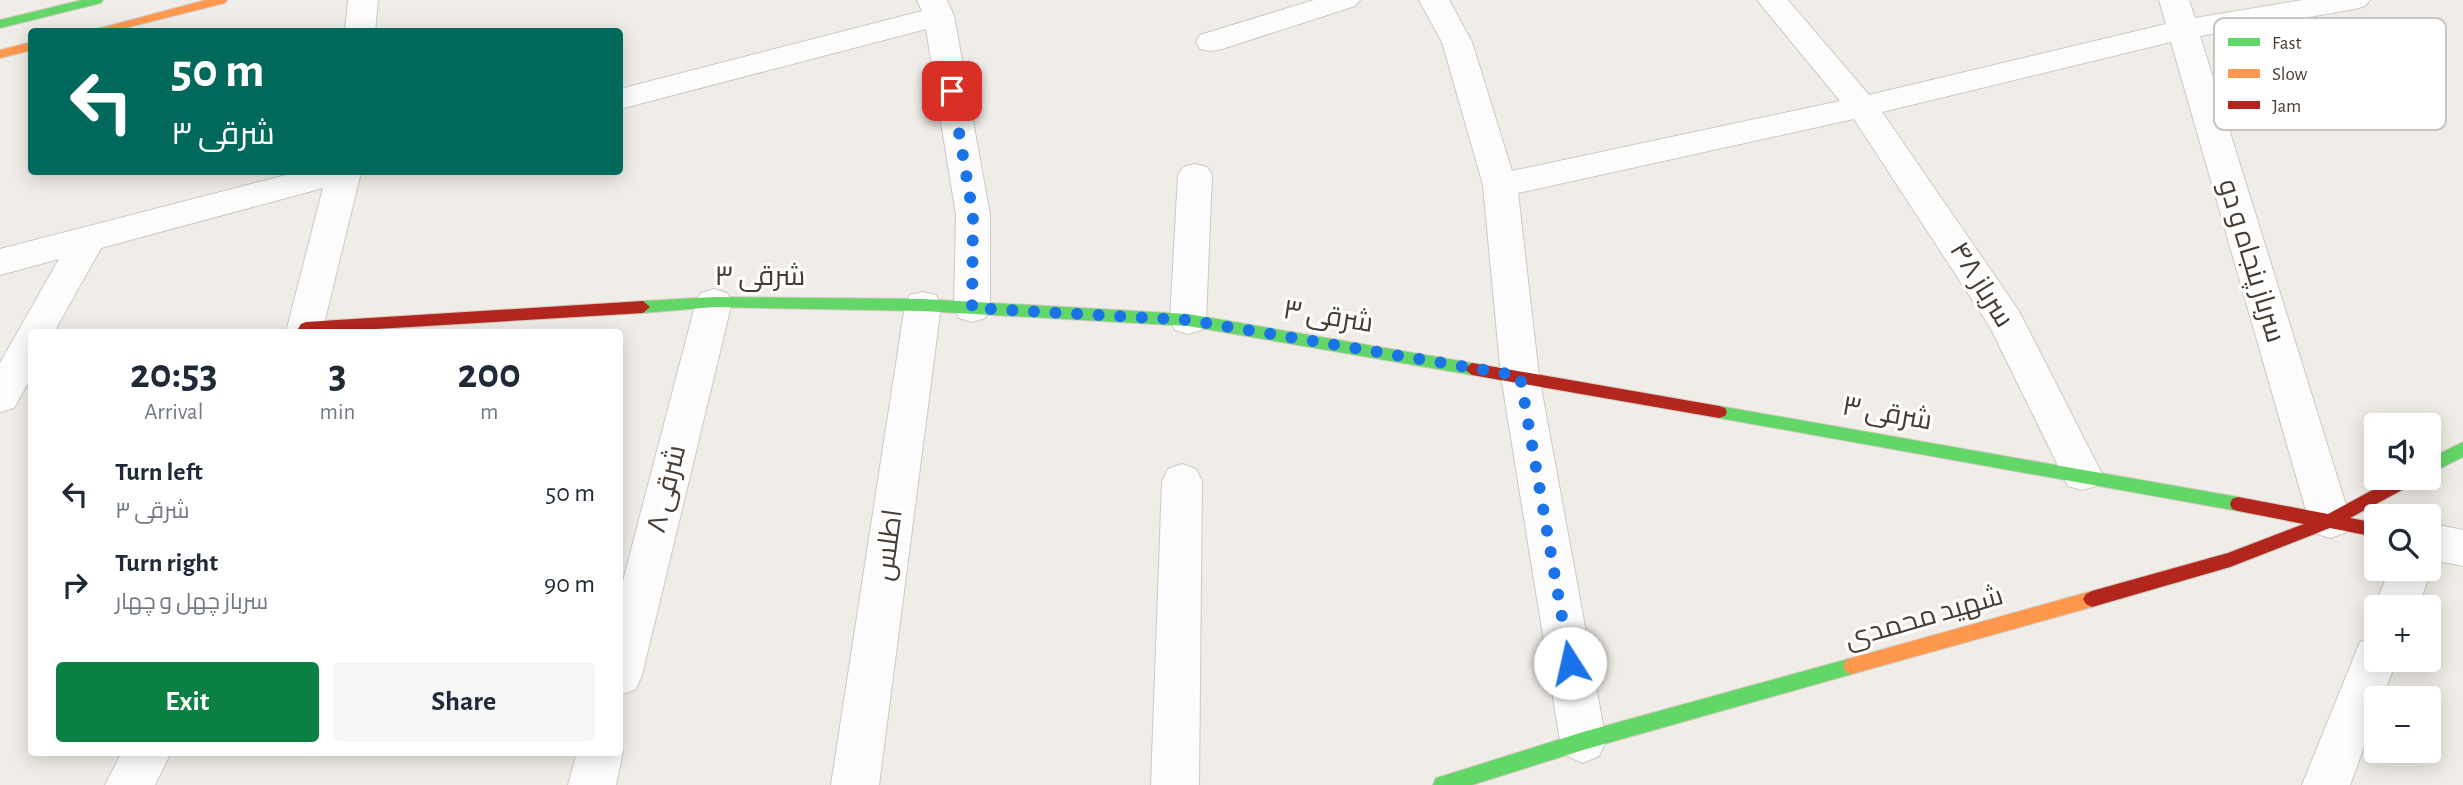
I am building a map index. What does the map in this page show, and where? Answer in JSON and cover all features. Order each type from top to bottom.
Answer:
[{"type":"street","points":[[0,24],[97,0]]},
{"type":"street","points":[[108,28],[221,0]]},
{"type":"street","points":[[360,28],[363,0]]},
{"type":"street","points":[[1211,42],[1345,0]]},
{"type":"street","points":[[1434,0],[1457,42],[1500,185],[1520,376],[1583,741]]},
{"type":"street","name":"سرباز ۴۸","points":[[1772,0],[1862,107],[2006,321],[2082,474]]},
{"type":"street","points":[[1500,185],[1862,107],[2177,15],[2355,0]]},
{"type":"street","points":[[623,98],[935,8],[973,215],[972,308]]},
{"type":"street","name":"سرباز پنجاه و دو","points":[[2177,15],[2330,521]]},
{"type":"street","points":[[0,54],[28,47]]},
{"type":"street","points":[[0,262],[331,175]]},
{"type":"street","points":[[305,329],[341,175]]},
{"type":"street","points":[[1188,320],[1195,175]]},
{"type":"street","points":[[38,329],[88,239]]},
{"type":"street","name":"شرقی ۳","points":[[320,329],[714,302],[923,305],[1188,320],[2082,474],[2364,528]]},
{"type":"street","name":"۸ شرقی","points":[[623,663],[714,302]]},
{"type":"street","name":"اطلس","points":[[855,785],[923,305]]},
{"type":"street","points":[[0,397],[28,348]]},
{"type":"street","points":[[2441,461],[2463,449]]},
{"type":"street","points":[[1175,785],[1182,481]]},
{"type":"street","name":"شهید محمدی","points":[[1443,785],[1583,741],[2230,560],[2330,521],[2387,490]]},
{"type":"street","points":[[2441,543],[2463,548]]},
{"type":"street","points":[[2326,785],[2370,672]]},
{"type":"street","points":[[130,785],[146,756]]},
{"type":"street","points":[[592,785],[599,756]]},
{"type":"traffic: fast","points":[[0,24],[97,0]]},
{"type":"traffic: fast","points":[[643,307],[714,302],[923,305],[1188,320],[1472,369]]},
{"type":"traffic: fast","points":[[1719,412],[2238,504]]},
{"type":"traffic: fast","points":[[2441,461],[2463,449]]},
{"type":"traffic: fast","points":[[1443,785],[1583,741],[1852,666]]},
{"type":"traffic: slow","points":[[108,28],[221,0]]},
{"type":"traffic: slow","points":[[0,54],[28,47]]},
{"type":"traffic: slow","points":[[1852,666],[2092,599]]},
{"type":"traffic: jam","points":[[306,329],[643,307]]},
{"type":"traffic: jam","points":[[1472,369],[1719,412]]},
{"type":"traffic: jam","points":[[2092,599],[2230,560],[2330,521],[2387,490]]},
{"type":"traffic: jam","points":[[2238,504],[2364,528]]},
{"type":"route","points":[[952,91],[973,215],[972,308],[1188,320],[1520,376],[1570,663]]}]
